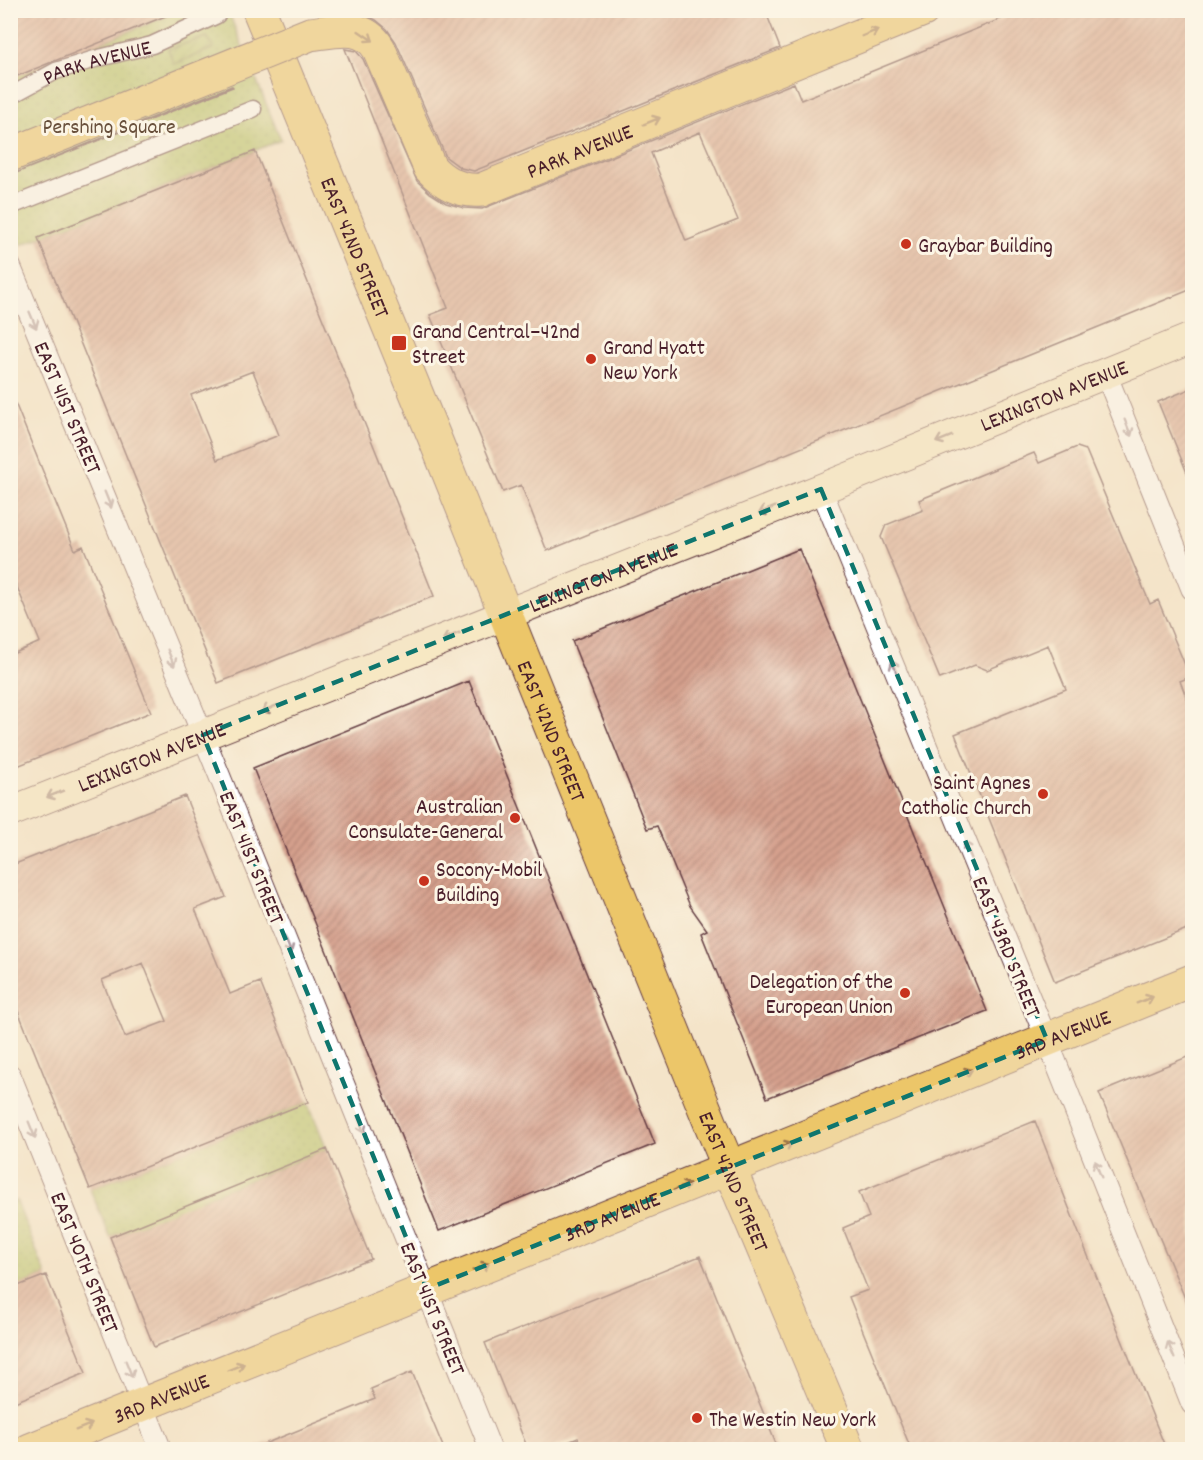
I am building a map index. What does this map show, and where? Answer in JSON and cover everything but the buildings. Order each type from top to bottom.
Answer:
[{"type":"main road","name":"EAST 42ND STREET","points":[[259,10],[729,1168],[848,1449]]},
{"type":"main road","name":"PARK AVENUE","points":[[310,34],[341,10]]},
{"type":"main road","name":"PARK AVENUE","points":[[10,155],[310,34],[348,29],[359,31],[370,37],[380,51],[429,168],[455,187],[473,191],[481,190],[924,10]]},
{"type":"main road","name":"LEXINGTON AVENUE","points":[[10,812],[821,489],[1192,338]]},
{"type":"main road","name":"3RD AVENUE","points":[[30,1449],[1192,981]]},
{"type":"street","name":"PARK AVENUE","points":[[10,96],[56,71],[152,45],[217,15]]},
{"type":"street","points":[[16,204],[253,109]]},
{"type":"street","name":"EAST 41ST STREET","points":[[10,266],[203,735],[491,1449]]},
{"type":"street","points":[[1106,374],[1192,589]]},
{"type":"street","name":"EAST 43RD STREET","points":[[821,489],[1047,1040],[1192,1404]]},
{"type":"street","name":"EAST 40TH STREET","points":[[10,1075],[161,1449]]},
{"type":"highlighted area","points":[[821,489],[1047,1040],[427,1289],[203,735]]},
{"type":"green space","name":"Pershing Square","points":[[180,11],[228,11],[281,140],[21,245],[11,219],[10,79]]},
{"type":"green space","points":[[207,37],[214,48],[174,64],[168,49]]},
{"type":"green space","points":[[308,1102],[327,1149],[201,1200],[209,1221],[169,1214],[110,1237],[90,1189]]},
{"type":"green space","points":[[16,1200],[46,1275],[11,1289],[11,1202]]},
{"type":"place","name":"Graybar Building","points":[[906,244]]},
{"type":"place","name":"Grand Central–42nd Street","points":[[399,343]]},
{"type":"place","name":"Grand Hyatt New York","points":[[591,359]]},
{"type":"place","name":"Saint Agnes Catholic Church","points":[[1043,794]]},
{"type":"place","name":"Australian Consulate-General","points":[[515,818]]},
{"type":"place","name":"Socony-Mobil Building","points":[[424,881]]},
{"type":"place","name":"Delegation of the European Union","points":[[905,993]]},
{"type":"place","name":"The Westin New York","points":[[697,1418]]}]
